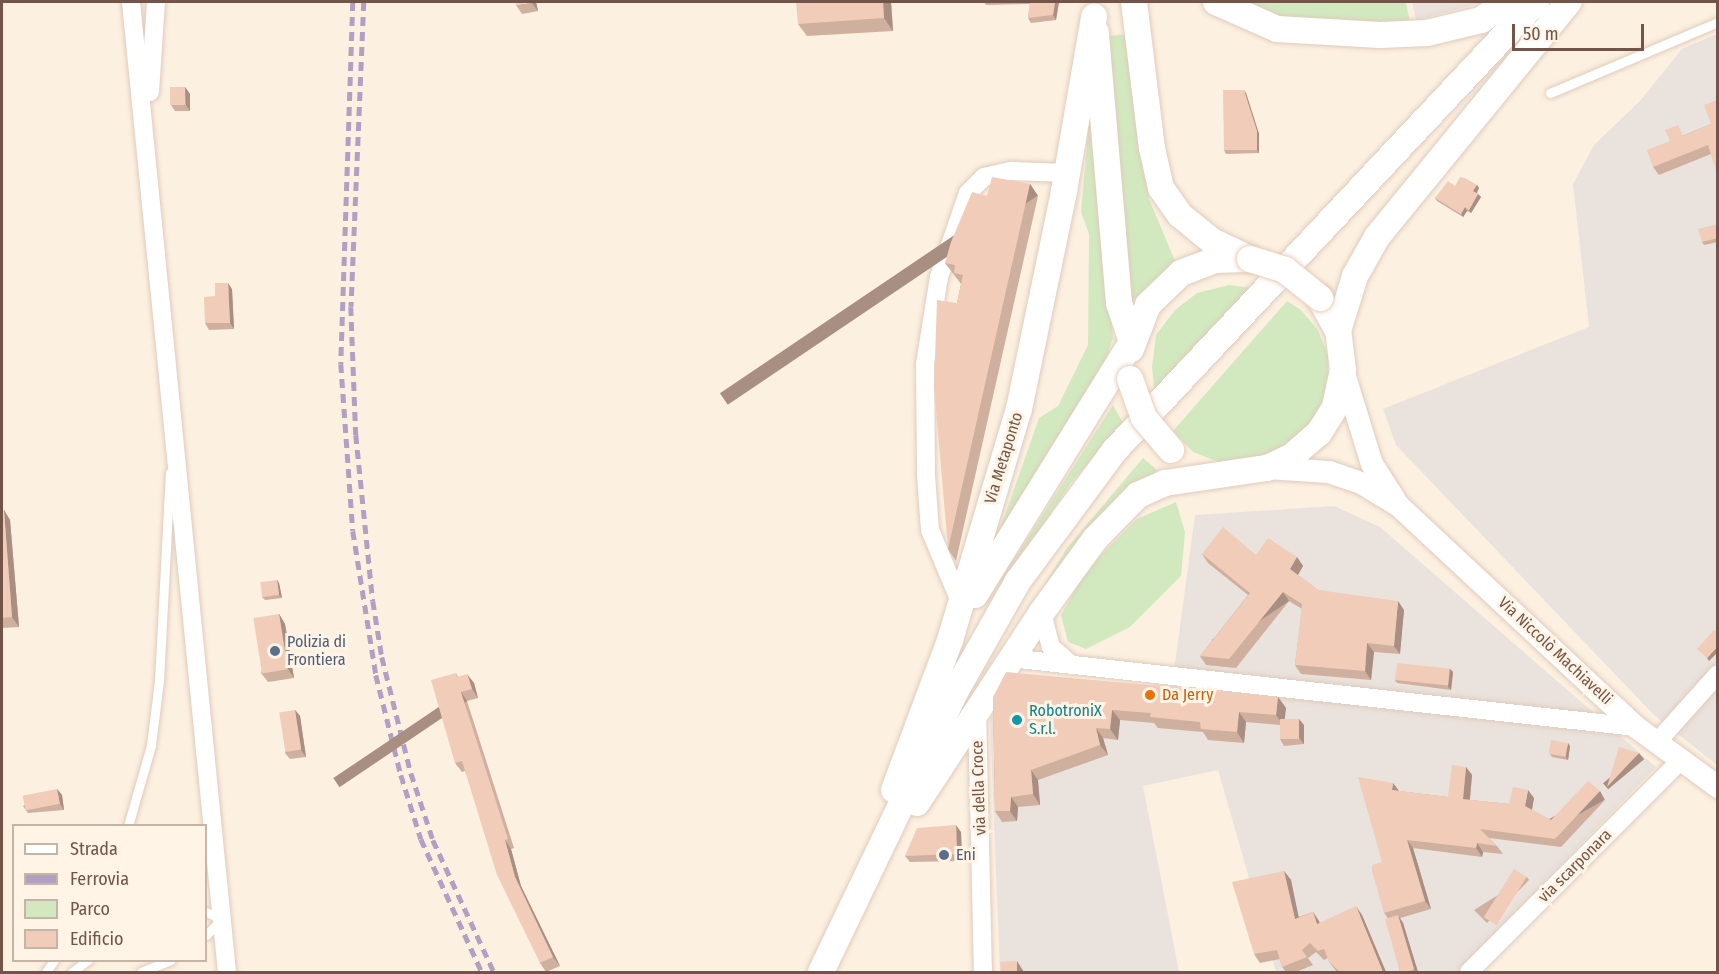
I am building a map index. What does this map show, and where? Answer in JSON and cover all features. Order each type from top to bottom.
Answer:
[{"type":"main road","points":[[863,886],[1042,612],[1095,539],[1138,495],[1165,483],[1266,468],[1291,457],[1319,433],[1335,407],[1343,370],[1338,331],[1320,298],[1285,270],[1212,242],[1180,215],[1161,188],[1152,148],[1134,2]]},
{"type":"main road","points":[[1216,2],[1277,29],[1380,35],[1427,33],[1481,20],[1507,2]]},
{"type":"main road","points":[[821,972],[954,694],[1018,581],[1115,450],[1536,2]]},
{"type":"main road","points":[[1338,331],[1354,276],[1377,237],[1569,2]]},
{"type":"main road","points":[[1094,9],[1102,70],[1119,303],[1132,342],[1130,379],[1143,418],[1171,450],[1204,467],[1230,472]]},
{"type":"main road","name":"Via Metaponto","points":[[863,886],[910,737],[950,640],[1019,409],[1067,173],[1094,9]]},
{"type":"main road","points":[[950,640],[996,555],[1132,342],[1148,304],[1181,273],[1215,260],[1250,258]]},
{"type":"street","points":[[131,2],[173,407],[207,824]]},
{"type":"street","points":[[149,171],[151,51],[156,2]]},
{"type":"street","points":[[961,604],[930,530],[926,475],[925,364],[939,277],[968,192],[984,177],[1011,171],[1067,173]]},
{"type":"street","points":[[1343,370],[1372,464],[1399,506]]},
{"type":"street","points":[[1266,468],[1329,472],[1364,484],[1399,506]]},
{"type":"street","name":"Via Niccolò Machiavelli","points":[[1399,506],[1636,727],[1718,788]]},
{"type":"street","points":[[1042,612],[1051,646],[1072,665]]},
{"type":"street","points":[[1010,658],[1636,727]]},
{"type":"street","points":[[1658,742],[1718,674]]},
{"type":"street","name":"via della Croce","points":[[976,711],[983,972]]},
{"type":"street","name":"via scarponara","points":[[1469,972],[1682,759]]},
{"type":"street","points":[[207,829],[214,916],[227,972]]},
{"type":"lane","points":[[1550,93],[1718,22]]},
{"type":"lane","points":[[128,824],[151,745],[159,681],[173,407]]},
{"type":"lane","points":[[207,933],[214,916]]},
{"type":"lane","points":[[72,972],[85,962]]},
{"type":"lane","points":[[141,972],[166,962]]},
{"type":"shaded area","points":[[1412,2],[1485,2],[1416,20]]},
{"type":"shaded area","points":[[1717,34],[1717,765],[1654,715],[1396,445],[1383,409],[1589,327],[1573,184],[1594,145],[1640,101],[1682,49]]},
{"type":"shaded area","points":[[1334,506],[1380,527],[1656,767],[1457,972],[1276,972],[1218,770],[1143,786],[1179,972],[1000,972],[990,719],[1016,676],[1172,686],[1195,515]]},
{"type":"green space","points":[[1238,2],[1406,2],[1410,23],[1276,17]]},
{"type":"green space","points":[[1126,34],[1149,199],[1175,261],[1132,301],[1108,36]]},
{"type":"green space","points":[[1091,100],[1113,338],[1101,374],[998,535],[1039,418],[1058,406],[1088,345],[1089,234],[1081,212]]},
{"type":"green space","points":[[1229,285],[1251,288],[1155,394],[1152,367],[1156,335],[1175,310],[1197,293]]},
{"type":"green space","points":[[1287,301],[1301,310],[1318,330],[1328,356],[1328,383],[1319,418],[1298,443],[1268,458],[1227,465],[1193,452],[1173,431]]},
{"type":"green space","points":[[1113,405],[1123,423],[1070,484],[1006,582],[1001,580]]},
{"type":"green space","points":[[1143,458],[1157,470],[1080,544],[995,667],[1067,548]]},
{"type":"green space","points":[[1176,502],[1185,532],[1181,576],[1130,627],[1086,649],[1068,642],[1061,615],[1086,570],[1137,519]]},
{"type":"building","points":[[515,2],[532,2],[516,5]]},
{"type":"building","points":[[796,2],[883,2],[884,18],[798,24]]},
{"type":"building","points":[[1030,2],[1055,2],[1053,15],[1028,18]]},
{"type":"building","points":[[170,87],[185,87],[185,105],[170,105]]},
{"type":"building","points":[[1223,90],[1244,90],[1257,131],[1257,150],[1224,150]]},
{"type":"building","points":[[1718,100],[1718,169],[1716,170],[1708,145],[1653,167],[1647,150],[1670,141],[1665,130],[1678,125],[1683,136],[1711,124],[1704,105]]},
{"type":"building","points":[[992,177],[1030,184],[948,549],[934,386],[937,300],[957,303],[963,275],[954,273],[955,265],[945,263],[951,242],[972,192],[987,196]]},
{"type":"building","points":[[1460,177],[1477,185],[1473,191],[1478,194],[1469,210],[1465,207],[1461,214],[1435,198],[1448,181],[1455,186]]},
{"type":"building","points":[[1718,224],[1718,238],[1702,242],[1698,229]]},
{"type":"building","points":[[215,283],[228,283],[230,323],[205,323],[204,297],[215,296]]},
{"type":"building","points":[[4,510],[12,617],[2,618],[2,511]]},
{"type":"building","points":[[1223,527],[1256,555],[1268,538],[1297,557],[1290,569],[1318,590],[1398,601],[1394,646],[1367,643],[1365,671],[1295,665],[1302,604],[1283,592],[1229,659],[1200,656],[1250,593],[1202,554]]},
{"type":"building","points":[[277,580],[279,595],[262,597],[260,582]]},
{"type":"building","points":[[279,614],[288,669],[262,673],[253,618]]},
{"type":"building","points":[[1714,630],[1718,633],[1718,646],[1707,658],[1697,649]]},
{"type":"building","points":[[1397,663],[1450,669],[1448,685],[1395,680]]},
{"type":"building","points":[[1006,672],[1278,697],[1276,715],[1239,712],[1237,732],[1201,729],[1200,722],[1150,717],[1151,713],[1112,710],[1110,729],[1096,728],[1100,745],[1031,770],[1033,794],[1011,797],[1010,811],[995,811],[993,697]]},
{"type":"building","points":[[456,673],[457,677],[467,674],[472,689],[461,692],[508,839],[505,840],[515,877],[553,957],[540,963],[497,875],[462,761],[455,763],[431,680]]},
{"type":"building","points":[[295,710],[301,750],[285,752],[279,713]]},
{"type":"building","points":[[1280,719],[1299,719],[1299,739],[1280,739]]},
{"type":"building","points":[[1551,740],[1568,743],[1565,757],[1549,754]]},
{"type":"building","points":[[1619,747],[1639,753],[1607,787]]},
{"type":"building","points":[[1452,765],[1466,767],[1463,799],[1509,804],[1513,787],[1528,790],[1525,806],[1551,820],[1588,781],[1600,791],[1555,839],[1480,829],[1497,846],[1477,843],[1476,848],[1407,840],[1425,901],[1384,913],[1372,871],[1372,865],[1382,862],[1358,777],[1393,783],[1392,790],[1448,797]]},
{"type":"building","points":[[57,789],[60,804],[26,810],[23,796]]},
{"type":"building","points":[[956,825],[957,854],[905,856],[917,828]]},
{"type":"building","points":[[1514,869],[1527,877],[1497,925],[1484,917]]},
{"type":"building","points":[[1284,871],[1295,919],[1313,912],[1317,924],[1356,906],[1383,972],[1340,972],[1329,962],[1324,949],[1318,951],[1310,943],[1302,950],[1307,957],[1282,967],[1277,950],[1254,954],[1232,882]]},
{"type":"building","points":[[1398,915],[1414,969],[1408,972],[1400,972],[1385,919]]},
{"type":"building","points":[[1017,961],[1017,972],[1001,972],[1000,962]]},
{"type":"railway","points":[[353,2],[341,364],[353,531],[376,675],[401,775],[421,839],[482,972]]},
{"type":"railway","points":[[364,2],[351,307],[356,435],[373,601],[382,657],[411,773],[433,840],[494,972]]},
{"type":"place","name":"Polizia di Frontiera","points":[[275,651]]},
{"type":"place","name":"Da Jerry","points":[[1150,695]]},
{"type":"place","name":"RobotroniX S.r.l.","points":[[1017,720]]},
{"type":"place","name":"Eni","points":[[944,855]]}]
